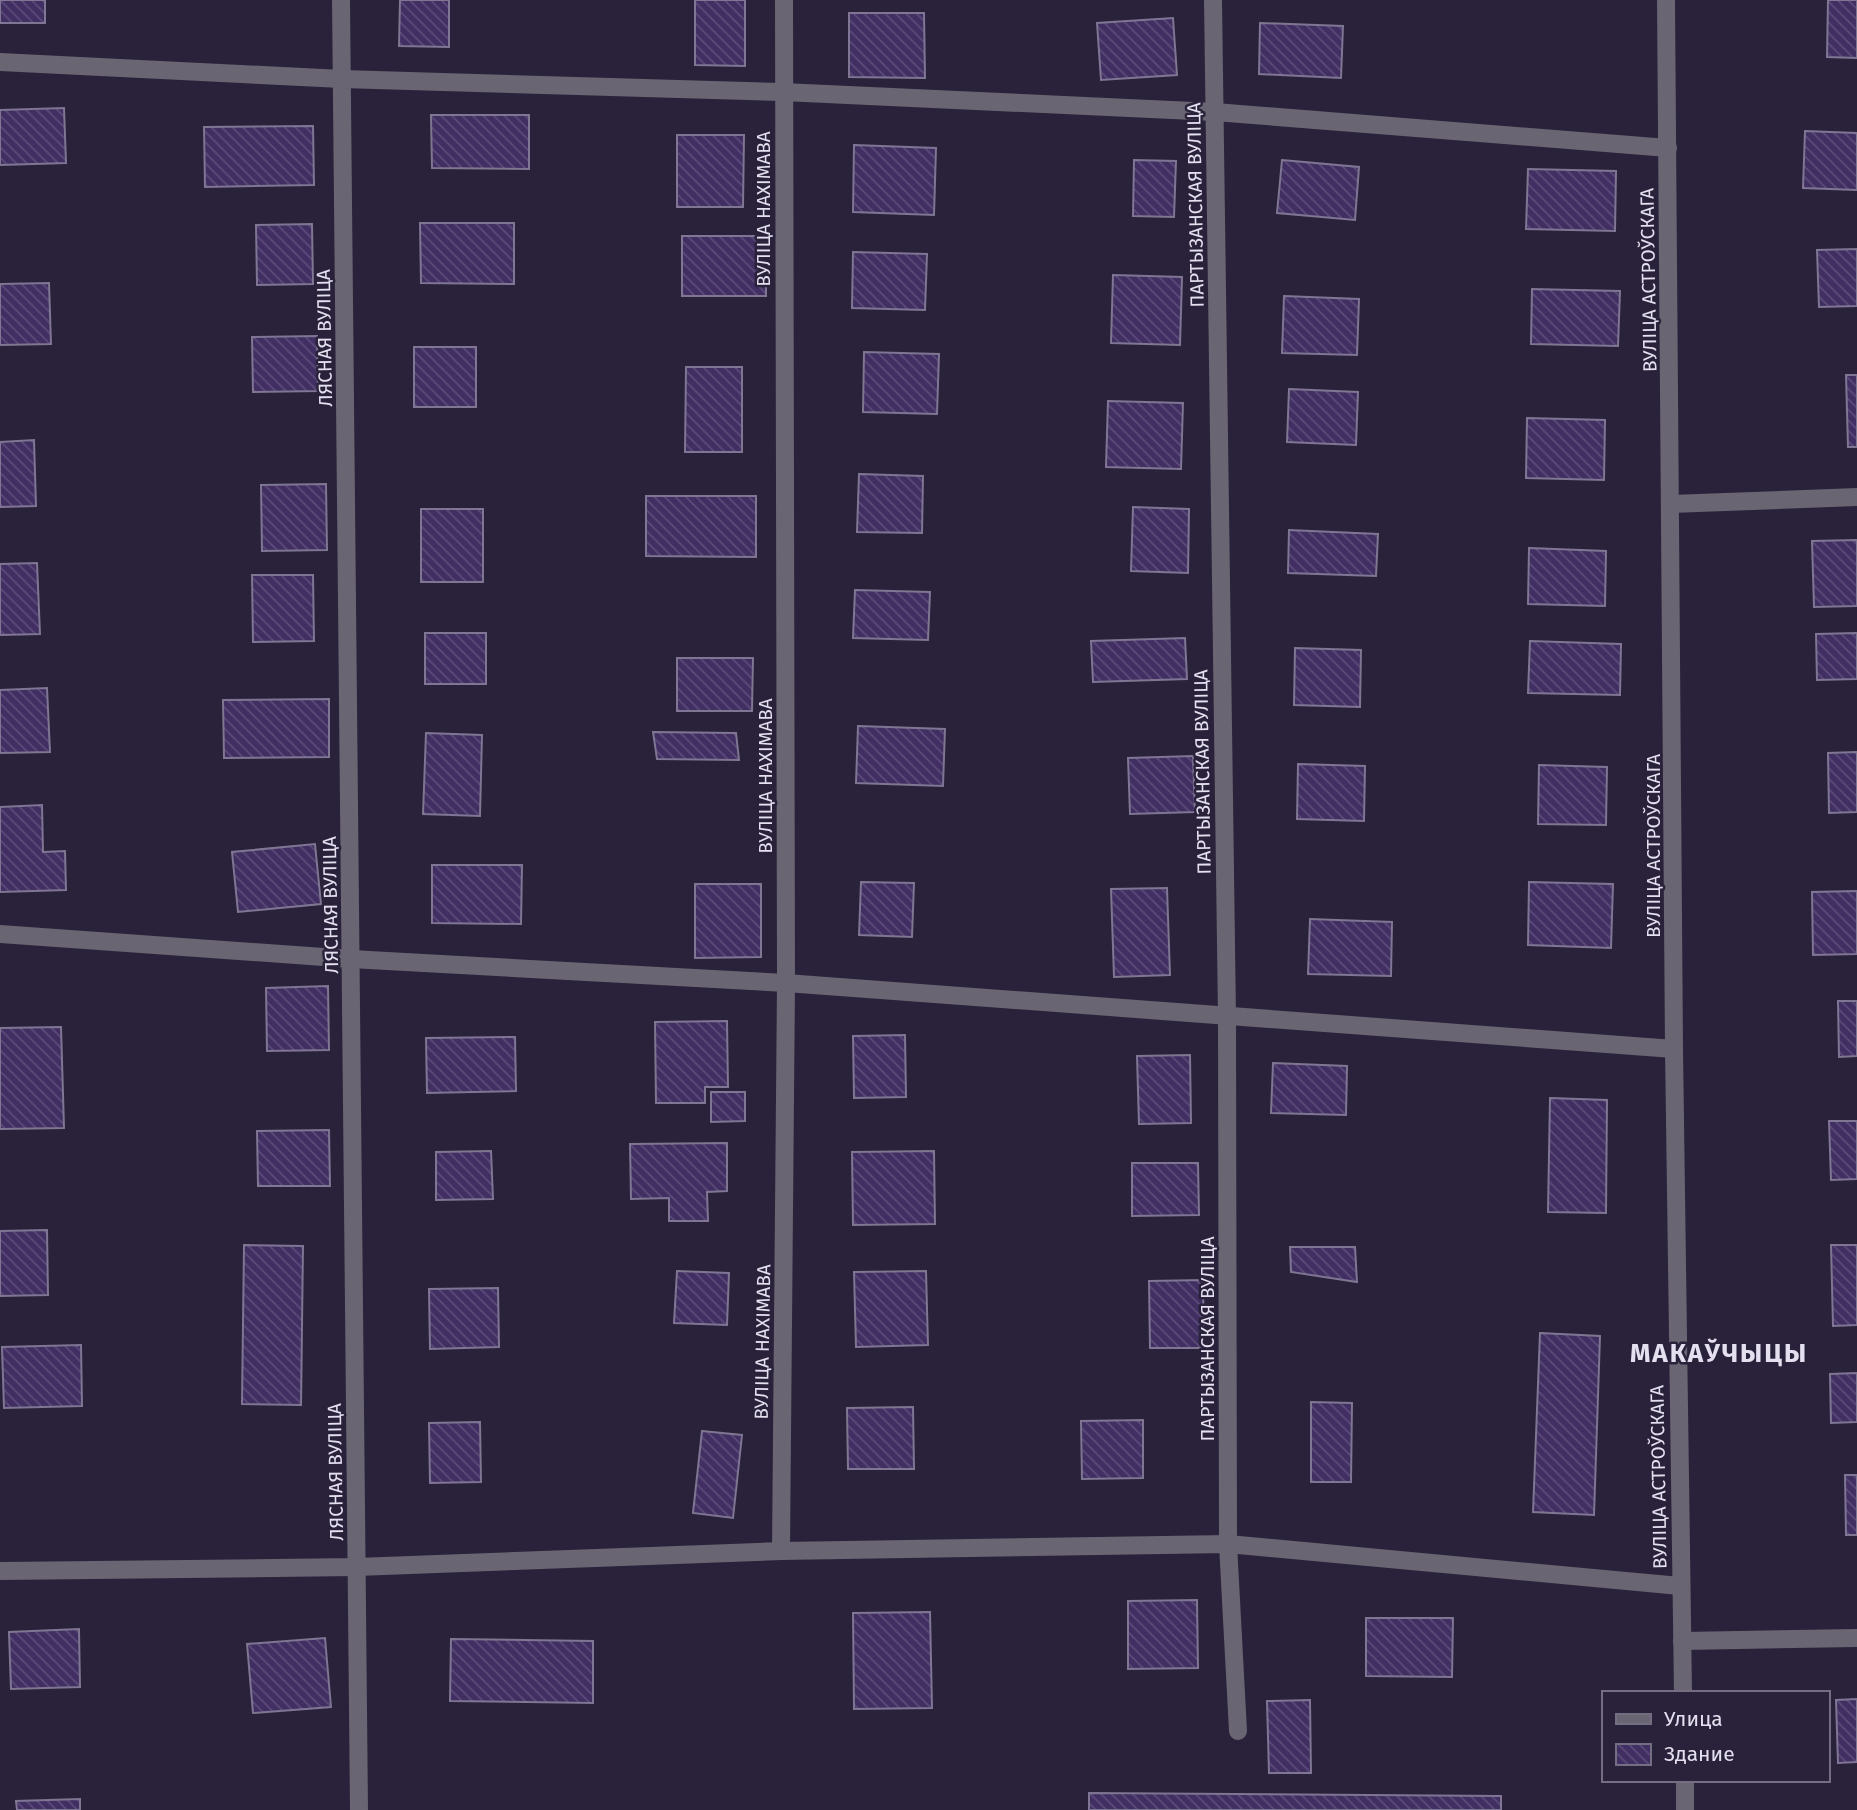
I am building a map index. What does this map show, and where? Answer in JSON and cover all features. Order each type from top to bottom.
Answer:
[{"type":"street","name":"ЛЯСНАЯ ВУЛІЦА","points":[[341,0],[359,1810]]},
{"type":"street","name":"ВУЛІЦА НАХІМАВА","points":[[780,1551],[786,983],[784,0]]},
{"type":"street","name":"ПАРТЫЗАНСКАЯ ВУЛІЦА","points":[[1213,0],[1227,1017],[1228,1544],[1238,1731]]},
{"type":"street","name":"ВУЛІЦА АСТРОЎСКАГА","points":[[1667,0],[1674,1049],[1683,1691]]},
{"type":"street","points":[[0,62],[342,79],[783,92],[1215,112],[1668,148]]},
{"type":"street","points":[[1671,504],[1857,497]]},
{"type":"street","points":[[0,934],[351,959],[786,983],[1674,1049]]},
{"type":"street","points":[[0,1571],[357,1567],[780,1551],[1228,1544],[1680,1586]]},
{"type":"street","points":[[1682,1641],[1857,1638]]},
{"type":"street","points":[[1685,1782],[1685,1810]]},
{"type":"building","points":[[0,0],[45,0],[45,23],[0,23]]},
{"type":"building","points":[[400,0],[449,0],[449,47],[399,46]]},
{"type":"building","points":[[695,0],[745,0],[745,66],[695,65]]},
{"type":"building","points":[[1828,0],[1857,0],[1857,58],[1827,57]]},
{"type":"building","points":[[849,13],[924,13],[925,78],[849,77]]},
{"type":"building","points":[[1173,18],[1177,75],[1101,80],[1097,23]]},
{"type":"building","points":[[1260,23],[1343,26],[1341,78],[1259,74]]},
{"type":"building","points":[[64,108],[66,163],[0,165],[0,110]]},
{"type":"building","points":[[431,115],[529,115],[529,169],[432,168]]},
{"type":"building","points":[[313,126],[314,185],[205,187],[204,127]]},
{"type":"building","points":[[1805,131],[1857,133],[1857,190],[1803,188]]},
{"type":"building","points":[[677,135],[744,135],[743,207],[677,207]]},
{"type":"building","points":[[854,145],[936,148],[934,215],[853,212]]},
{"type":"building","points":[[1134,160],[1176,161],[1174,217],[1133,216]]},
{"type":"building","points":[[1282,160],[1359,167],[1355,220],[1277,213]]},
{"type":"building","points":[[1528,169],[1616,171],[1615,231],[1526,229]]},
{"type":"building","points":[[420,223],[514,223],[514,284],[421,283]]},
{"type":"building","points":[[312,224],[313,284],[257,285],[256,225]]},
{"type":"building","points":[[682,236],[766,236],[766,296],[682,296]]},
{"type":"building","points":[[1857,249],[1857,306],[1819,307],[1817,250]]},
{"type":"building","points":[[853,252],[927,254],[925,310],[852,308]]},
{"type":"building","points":[[1113,275],[1182,277],[1180,345],[1111,343]]},
{"type":"building","points":[[49,283],[51,344],[0,345],[0,284]]},
{"type":"building","points":[[1532,289],[1620,291],[1618,346],[1531,344]]},
{"type":"building","points":[[1284,296],[1359,299],[1357,355],[1282,353]]},
{"type":"building","points":[[317,336],[318,391],[253,392],[252,337]]},
{"type":"building","points":[[414,347],[476,347],[476,407],[414,407]]},
{"type":"building","points":[[864,352],[939,354],[937,414],[863,412]]},
{"type":"building","points":[[686,367],[742,367],[742,452],[685,452]]},
{"type":"building","points":[[1846,375],[1857,375],[1857,447],[1848,447]]},
{"type":"building","points":[[1289,389],[1358,392],[1356,445],[1287,442]]},
{"type":"building","points":[[1108,401],[1183,403],[1181,469],[1106,467]]},
{"type":"building","points":[[1527,418],[1605,420],[1604,480],[1526,478]]},
{"type":"building","points":[[34,440],[36,506],[0,507],[0,442]]},
{"type":"building","points":[[859,474],[923,476],[922,533],[857,532]]},
{"type":"building","points":[[326,484],[327,550],[262,551],[261,485]]},
{"type":"building","points":[[646,496],[756,496],[756,557],[646,556]]},
{"type":"building","points":[[1133,507],[1189,509],[1188,573],[1131,571]]},
{"type":"building","points":[[421,509],[483,509],[483,582],[421,582]]},
{"type":"building","points":[[1289,530],[1378,534],[1376,576],[1288,573]]},
{"type":"building","points":[[1857,540],[1857,606],[1814,607],[1812,541]]},
{"type":"building","points":[[1529,548],[1606,551],[1605,606],[1528,604]]},
{"type":"building","points":[[37,563],[40,634],[0,635],[0,564]]},
{"type":"building","points":[[252,575],[313,575],[314,641],[253,642]]},
{"type":"building","points":[[855,590],[930,592],[928,640],[853,638]]},
{"type":"building","points":[[425,633],[486,633],[486,684],[425,684]]},
{"type":"building","points":[[1857,633],[1857,679],[1817,680],[1816,634]]},
{"type":"building","points":[[1185,638],[1187,679],[1093,682],[1091,641]]},
{"type":"building","points":[[1530,641],[1621,644],[1620,695],[1528,693]]},
{"type":"building","points":[[1295,648],[1361,650],[1360,707],[1294,705]]},
{"type":"building","points":[[677,658],[753,658],[752,711],[677,711]]},
{"type":"building","points":[[47,688],[50,752],[0,753],[0,690]]},
{"type":"building","points":[[329,699],[329,757],[224,758],[223,700]]},
{"type":"building","points":[[858,726],[945,729],[943,786],[856,783]]},
{"type":"building","points":[[653,732],[736,733],[739,760],[657,759]]},
{"type":"building","points":[[426,733],[482,735],[480,816],[423,814]]},
{"type":"building","points":[[1857,752],[1857,812],[1829,813],[1828,753]]},
{"type":"building","points":[[1193,756],[1195,812],[1130,814],[1128,758]]},
{"type":"building","points":[[1298,764],[1365,766],[1364,821],[1297,819]]},
{"type":"building","points":[[1539,765],[1607,767],[1606,825],[1538,824]]},
{"type":"building","points":[[42,805],[43,852],[65,851],[66,890],[0,892],[0,807]]},
{"type":"building","points":[[315,844],[321,904],[238,912],[232,852]]},
{"type":"building","points":[[432,865],[522,865],[521,924],[432,923]]},
{"type":"building","points":[[861,882],[914,883],[912,937],[859,935]]},
{"type":"building","points":[[1529,882],[1613,884],[1611,948],[1528,945]]},
{"type":"building","points":[[695,884],[761,884],[761,957],[695,958]]},
{"type":"building","points":[[1167,888],[1170,975],[1114,977],[1111,889]]},
{"type":"building","points":[[1857,891],[1857,954],[1813,955],[1812,892]]},
{"type":"building","points":[[1310,919],[1392,922],[1391,976],[1308,974]]},
{"type":"building","points":[[328,986],[329,1050],[267,1051],[266,988]]},
{"type":"building","points":[[1838,1001],[1857,1001],[1857,1056],[1839,1057]]},
{"type":"building","points":[[727,1021],[728,1087],[705,1087],[705,1103],[656,1103],[655,1022]]},
{"type":"building","points":[[61,1027],[64,1128],[0,1129],[0,1028]]},
{"type":"building","points":[[905,1035],[906,1097],[854,1098],[853,1036]]},
{"type":"building","points":[[515,1037],[516,1091],[427,1093],[426,1038]]},
{"type":"building","points":[[1190,1055],[1191,1123],[1139,1124],[1137,1056]]},
{"type":"building","points":[[1273,1063],[1347,1066],[1346,1115],[1271,1113]]},
{"type":"building","points":[[711,1092],[745,1092],[745,1121],[711,1122]]},
{"type":"building","points":[[1550,1098],[1607,1100],[1606,1213],[1548,1212]]},
{"type":"building","points":[[1829,1121],[1857,1121],[1857,1179],[1831,1180]]},
{"type":"building","points":[[329,1130],[330,1186],[258,1186],[257,1131]]},
{"type":"building","points":[[727,1143],[727,1191],[707,1192],[708,1221],[669,1221],[669,1198],[631,1199],[630,1144]]},
{"type":"building","points":[[491,1151],[493,1199],[436,1200],[436,1152]]},
{"type":"building","points":[[934,1151],[935,1224],[853,1225],[852,1152]]},
{"type":"building","points":[[1132,1163],[1198,1163],[1199,1215],[1132,1216]]},
{"type":"building","points":[[47,1230],[48,1295],[0,1296],[0,1231]]},
{"type":"building","points":[[244,1245],[303,1246],[301,1405],[242,1404]]},
{"type":"building","points":[[1831,1245],[1857,1245],[1857,1325],[1833,1326]]},
{"type":"building","points":[[1290,1247],[1355,1247],[1357,1282],[1291,1272]]},
{"type":"building","points":[[677,1271],[729,1273],[727,1325],[674,1323]]},
{"type":"building","points":[[926,1271],[928,1345],[856,1347],[854,1272]]},
{"type":"building","points":[[1203,1280],[1204,1348],[1150,1348],[1149,1281]]},
{"type":"building","points":[[498,1288],[499,1347],[430,1349],[429,1289]]},
{"type":"building","points":[[1540,1333],[1600,1336],[1594,1515],[1533,1512]]},
{"type":"building","points":[[81,1345],[82,1406],[4,1408],[2,1347]]},
{"type":"building","points":[[1857,1373],[1857,1422],[1831,1423],[1830,1374]]},
{"type":"building","points":[[1311,1402],[1352,1403],[1351,1482],[1311,1482]]},
{"type":"building","points":[[913,1407],[914,1469],[848,1469],[847,1408]]},
{"type":"building","points":[[1143,1420],[1143,1478],[1082,1479],[1081,1421]]},
{"type":"building","points":[[480,1422],[481,1482],[430,1483],[429,1423]]},
{"type":"building","points":[[702,1431],[742,1435],[733,1518],[693,1513]]},
{"type":"building","points":[[1845,1475],[1857,1475],[1857,1535],[1846,1535]]},
{"type":"building","points":[[1197,1600],[1198,1668],[1128,1669],[1128,1601]]},
{"type":"building","points":[[930,1612],[932,1708],[854,1709],[853,1613]]},
{"type":"building","points":[[1366,1618],[1453,1618],[1452,1677],[1366,1676]]},
{"type":"building","points":[[79,1629],[80,1687],[11,1689],[9,1632]]},
{"type":"building","points":[[325,1638],[331,1707],[253,1713],[247,1644]]},
{"type":"building","points":[[451,1639],[593,1641],[593,1703],[450,1701]]},
{"type":"building","points":[[1857,1699],[1857,1762],[1838,1763],[1836,1700]]},
{"type":"building","points":[[1310,1700],[1311,1773],[1269,1773],[1267,1701]]},
{"type":"building","points":[[1089,1793],[1501,1796],[1501,1810],[1089,1810]]},
{"type":"building","points":[[80,1799],[80,1810],[17,1810],[16,1801]]},
{"type":"district","name":"МАКАЎЧЫЦЫ","points":[[1719,1353]]}]
